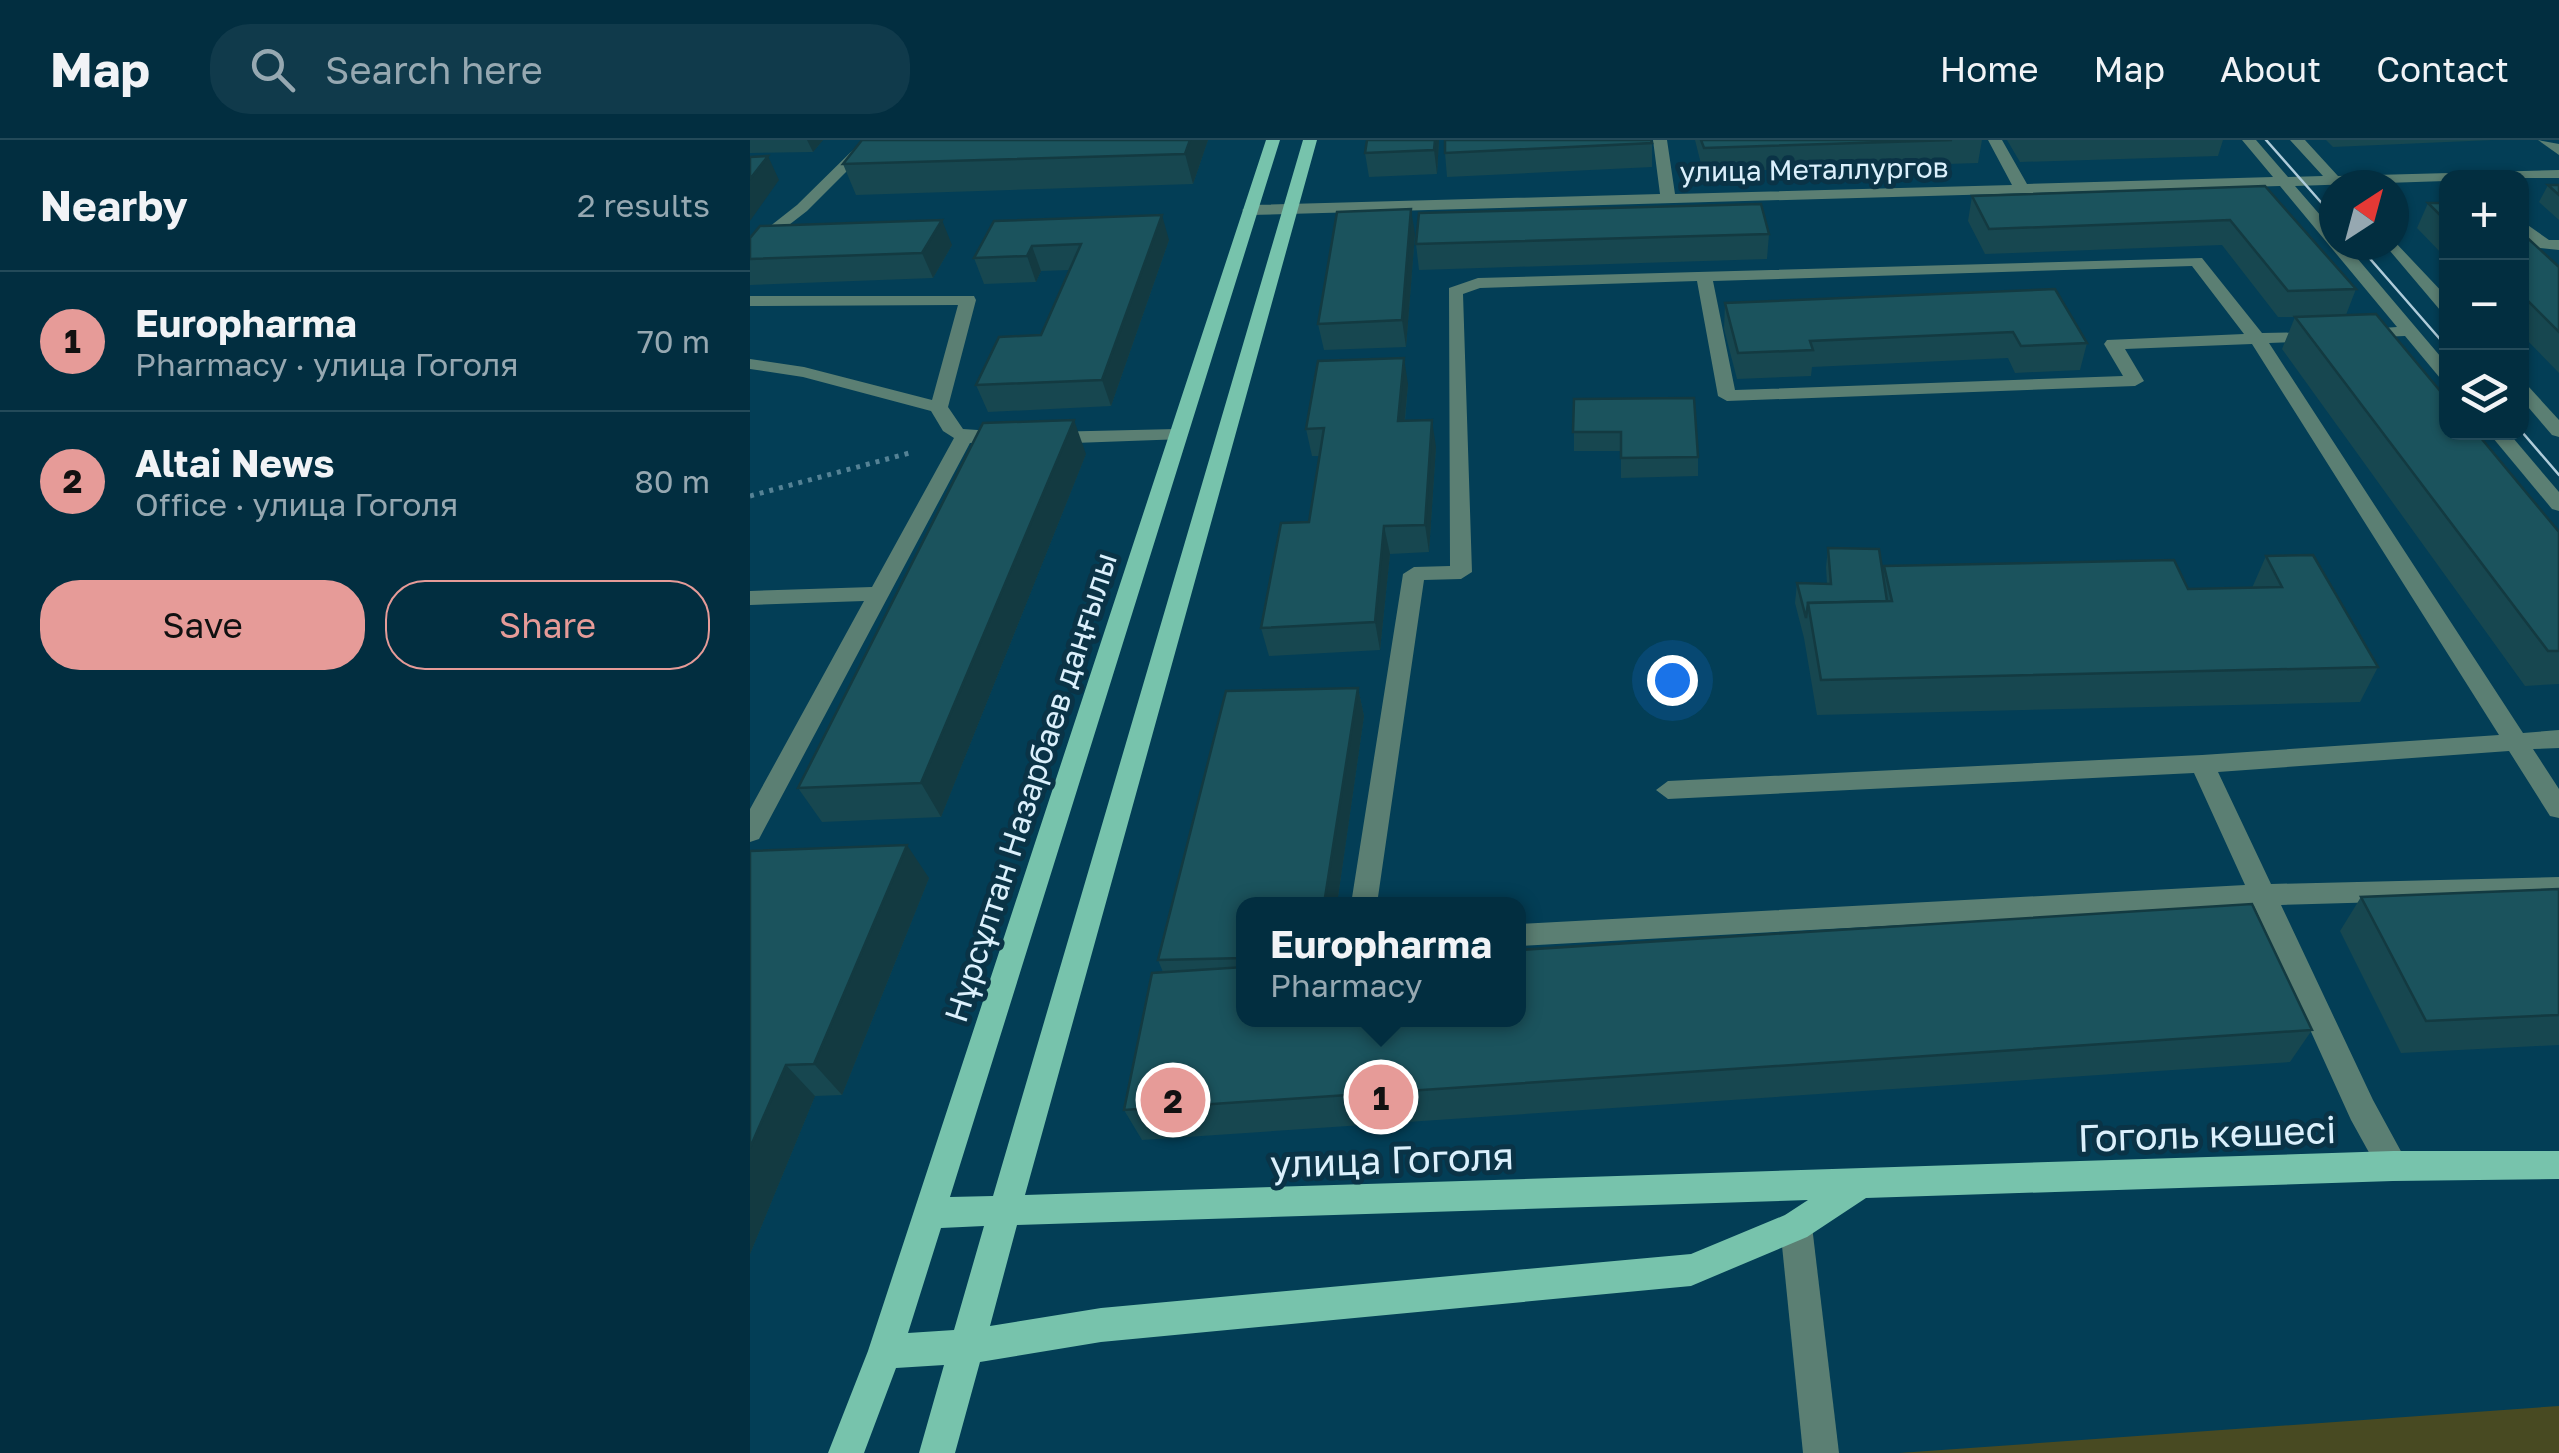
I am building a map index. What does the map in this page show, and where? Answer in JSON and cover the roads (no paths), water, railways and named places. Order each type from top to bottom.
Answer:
[{"type":"main road","name":"Нұрсұлтан Назарбаев даңғылы","points":[[846,1453],[885,1351],[1274,140]]},
{"type":"main road","points":[[937,1453],[1156,673],[1197,555],[1310,140]]},
{"type":"main road","name":"Гоголь көшесі","points":[[1858,1185],[2393,1166],[2559,1165]]},
{"type":"main road","points":[[885,1351],[968,1347],[1100,1325],[1691,1270],[1796,1226],[1858,1185]]},
{"type":"main road","name":"улица Гоголя","points":[[928,1214],[1858,1185]]},
{"type":"street","points":[[750,250],[802,208],[871,140]]},
{"type":"street","points":[[1660,140],[1668,198]]},
{"type":"street","points":[[1994,140],[2022,189]]},
{"type":"street","points":[[2249,140],[2319,223]]},
{"type":"street","points":[[2297,140],[2324,170]]},
{"type":"street","points":[[2544,140],[2559,152]]},
{"type":"street","name":"улица Металлургов","points":[[2529,175],[2559,174]]},
{"type":"street","name":"улица Металлургов","points":[[2409,179],[2439,178]]},
{"type":"street","name":"улица Металлургов","points":[[1250,210],[2319,181]]},
{"type":"street","points":[[2529,230],[2552,245],[2559,258]]},
{"type":"street","points":[[2350,260],[2439,366]]},
{"type":"street","points":[[2405,260],[2439,298]]},
{"type":"street","points":[[1365,897],[1414,574],[1461,572],[1455,291],[1478,283],[2196,261],[2258,340],[2559,809]]},
{"type":"street","points":[[1704,274],[1727,396],[2135,381],[2113,344],[2410,331]]},
{"type":"street","points":[[750,301],[968,300],[939,407],[944,423],[963,439],[1177,435]]},
{"type":"street","points":[[750,364],[804,372],[939,407]]},
{"type":"street","points":[[2529,398],[2559,431]]},
{"type":"street","points":[[750,832],[963,439]]},
{"type":"street","points":[[2504,440],[2559,505]]},
{"type":"street","points":[[750,598],[876,594]]},
{"type":"street","points":[[1668,790],[2202,764],[2559,739]]},
{"type":"street","points":[[2202,764],[2362,1110],[2393,1166]]},
{"type":"street","points":[[1526,936],[2260,895],[2559,887]]},
{"type":"street","points":[[1796,1226],[1821,1453]]},
{"type":"tram line","points":[[2266,140],[2319,200]]},
{"type":"tram line","points":[[2371,260],[2439,338]]},
{"type":"tram line","points":[[2529,440],[2559,475]]},
{"type":"place","name":"Europharma","points":[[1381,1097]]},
{"type":"place","name":"Altai News","points":[[1173,1100]]}]
